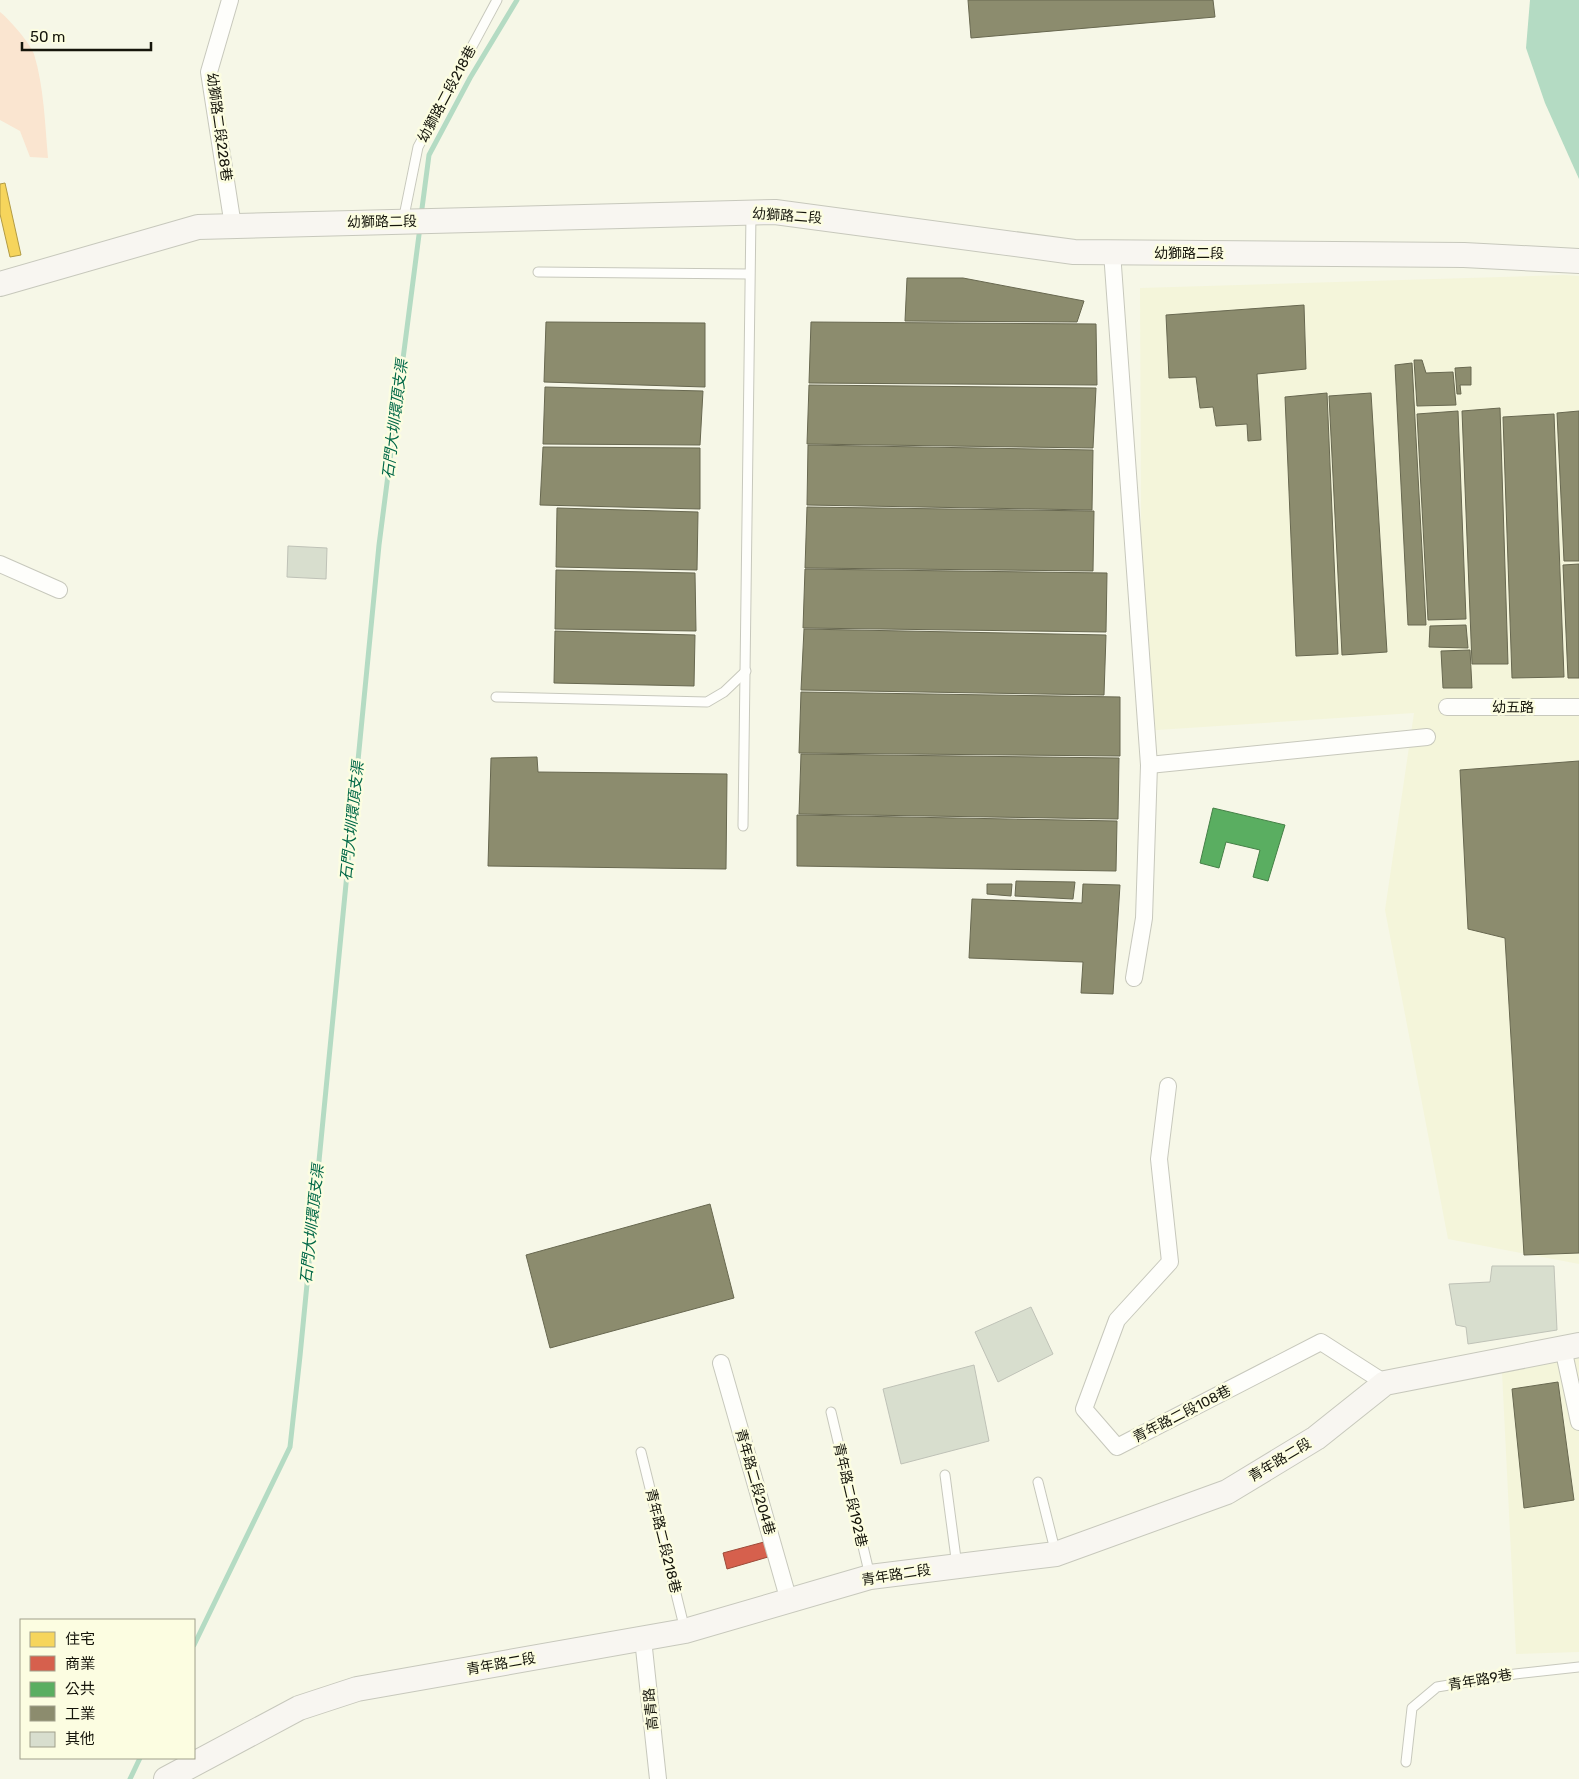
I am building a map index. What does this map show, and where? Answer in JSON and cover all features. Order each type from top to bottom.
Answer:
[{"type":"street","name":"幼獅路二段228巷","points":[[230,0],[209,72],[233,226]]},
{"type":"street","name":"幼獅路二段","points":[[0,284],[198,227],[751,212],[775,212],[1074,252],[1464,255],[1579,261]]},
{"type":"street","points":[[1112,252],[1149,765],[1144,918],[1134,978]]},
{"type":"street","points":[[0,564],[59,590]]},
{"type":"street","name":"幼五路","points":[[1447,707],[1579,707]]},
{"type":"street","points":[[1149,765],[1426,737]]},
{"type":"street","name":"青年路二段108巷","points":[[1168,1086],[1159,1158],[1170,1262],[1117,1320],[1084,1409],[1117,1447],[1321,1342],[1384,1383]]},
{"type":"street","points":[[1571,1346],[1579,1422]]},
{"type":"street","name":"青年路二段","points":[[166,1779],[299,1708],[357,1689],[685,1631],[870,1577],[1056,1554],[1228,1492],[1316,1438],[1384,1383],[1571,1346]]},
{"type":"street","name":"青年路二段204巷","points":[[721,1363],[789,1601]]},
{"type":"street","name":"高青路","points":[[643,1639],[658,1779]]},
{"type":"lane","name":"幼獅路二段218巷","points":[[403,221],[418,147],[497,0]]},
{"type":"lane","points":[[744,826],[751,212]]},
{"type":"lane","points":[[538,272],[749,274]]},
{"type":"lane","points":[[496,697],[707,702],[724,692],[746,671]]},
{"type":"lane","name":"青年路二段192巷","points":[[831,1412],[870,1577]]},
{"type":"lane","name":"青年路二段218巷","points":[[641,1452],[685,1631]]},
{"type":"lane","points":[[945,1475],[957,1567]]},
{"type":"lane","points":[[1038,1482],[1056,1554]]},
{"type":"lane","name":"青年路9巷","points":[[1406,1762],[1412,1708],[1437,1687],[1515,1674],[1579,1667]]},
{"type":"shaded area","points":[[1530,0],[1579,0],[1579,179],[1545,103],[1526,48]]},
{"type":"shaded area","points":[[0,12],[19,31],[34,54],[42,92],[48,158],[30,157],[20,131],[0,120]]},
{"type":"shaded area","points":[[1579,276],[1579,1264],[1448,1239],[1385,910],[1414,713],[1142,731],[1140,288]]},
{"type":"shaded area","points":[[1579,1356],[1579,1652],[1516,1654],[1502,1372]]},
{"type":"building: 住宅","points":[[5,183],[21,255],[10,257],[0,214],[0,184]]},
{"type":"building: 商業","points":[[764,1542],[768,1557],[727,1569],[723,1553]]},
{"type":"building: 公共","points":[[1213,808],[1285,825],[1268,881],[1253,877],[1260,850],[1226,842],[1219,868],[1200,863]]},
{"type":"building: 工業","points":[[968,0],[1213,0],[1215,17],[971,38]]},
{"type":"building: 工業","points":[[907,278],[963,278],[1084,301],[1077,322],[905,321]]},
{"type":"building: 工業","points":[[1304,305],[1306,369],[1257,374],[1261,440],[1248,441],[1247,424],[1216,426],[1213,407],[1200,408],[1196,377],[1169,378],[1166,315]]},
{"type":"building: 工業","points":[[546,322],[705,323],[705,387],[544,382]]},
{"type":"building: 工業","points":[[811,322],[1096,324],[1097,385],[809,383]]},
{"type":"building: 工業","points":[[1414,360],[1422,360],[1426,373],[1453,372],[1456,405],[1417,406]]},
{"type":"building: 工業","points":[[1412,363],[1426,625],[1408,625],[1395,365]]},
{"type":"building: 工業","points":[[1471,367],[1471,385],[1460,385],[1461,394],[1457,394],[1455,368]]},
{"type":"building: 工業","points":[[809,385],[1096,388],[1093,448],[807,444]]},
{"type":"building: 工業","points":[[545,387],[703,391],[700,445],[543,444]]},
{"type":"building: 工業","points":[[1327,393],[1338,654],[1296,656],[1285,397]]},
{"type":"building: 工業","points":[[1371,393],[1387,652],[1342,655],[1329,396]]},
{"type":"building: 工業","points":[[1500,408],[1508,664],[1472,664],[1462,411]]},
{"type":"building: 工業","points":[[1458,411],[1466,619],[1428,620],[1417,414]]},
{"type":"building: 工業","points":[[1579,411],[1579,561],[1564,561],[1557,413]]},
{"type":"building: 工業","points":[[1554,414],[1564,677],[1512,678],[1503,417]]},
{"type":"building: 工業","points":[[808,445],[1093,450],[1092,510],[807,505]]},
{"type":"building: 工業","points":[[543,447],[700,448],[700,509],[540,505]]},
{"type":"building: 工業","points":[[807,507],[1094,511],[1093,571],[805,568]]},
{"type":"building: 工業","points":[[557,508],[698,512],[697,570],[556,567]]},
{"type":"building: 工業","points":[[1579,564],[1579,678],[1568,678],[1563,565]]},
{"type":"building: 工業","points":[[805,569],[1107,573],[1106,632],[803,628]]},
{"type":"building: 工業","points":[[556,570],[695,573],[696,631],[555,629]]},
{"type":"building: 工業","points":[[1466,625],[1468,648],[1429,647],[1430,626]]},
{"type":"building: 工業","points":[[804,629],[1106,635],[1104,695],[801,690]]},
{"type":"building: 工業","points":[[555,631],[695,635],[694,686],[554,683]]},
{"type":"building: 工業","points":[[1470,650],[1472,688],[1443,688],[1441,651]]},
{"type":"building: 工業","points":[[801,692],[1120,697],[1120,756],[799,753]]},
{"type":"building: 工業","points":[[801,754],[1119,758],[1118,819],[799,814]]},
{"type":"building: 工業","points":[[537,757],[538,772],[727,774],[726,869],[488,866],[491,758]]},
{"type":"building: 工業","points":[[1579,761],[1579,1253],[1524,1255],[1505,938],[1468,929],[1460,770]]},
{"type":"building: 工業","points":[[797,815],[1117,821],[1116,871],[797,866]]},
{"type":"building: 工業","points":[[1016,881],[1075,882],[1073,899],[1015,896]]},
{"type":"building: 工業","points":[[987,884],[1012,884],[1011,896],[987,894]]},
{"type":"building: 工業","points":[[1083,884],[1120,885],[1113,994],[1081,993],[1083,962],[969,958],[972,899],[1082,903]]},
{"type":"building: 工業","points":[[710,1204],[734,1298],[550,1348],[526,1255]]},
{"type":"building: 工業","points":[[1558,1382],[1574,1500],[1524,1508],[1512,1389]]},
{"type":"building: 其他","points":[[288,546],[327,548],[326,579],[287,577]]},
{"type":"building: 其他","points":[[1492,1266],[1554,1266],[1557,1330],[1468,1344],[1466,1327],[1456,1325],[1449,1284],[1490,1282]]},
{"type":"building: 其他","points":[[1031,1307],[1053,1354],[998,1382],[975,1332]]},
{"type":"building: 其他","points":[[974,1365],[989,1441],[901,1464],[883,1389]]},
{"type":"waterway","name":"石門大圳環頂支渠","points":[[421,216],[429,155],[470,78],[517,0]]},
{"type":"waterway","name":"石門大圳環頂支渠","points":[[195,1643],[290,1447],[379,545],[420,227]]},
{"type":"waterway","name":"石門大圳環頂支渠","points":[[130,1779],[140,1759]]}]
